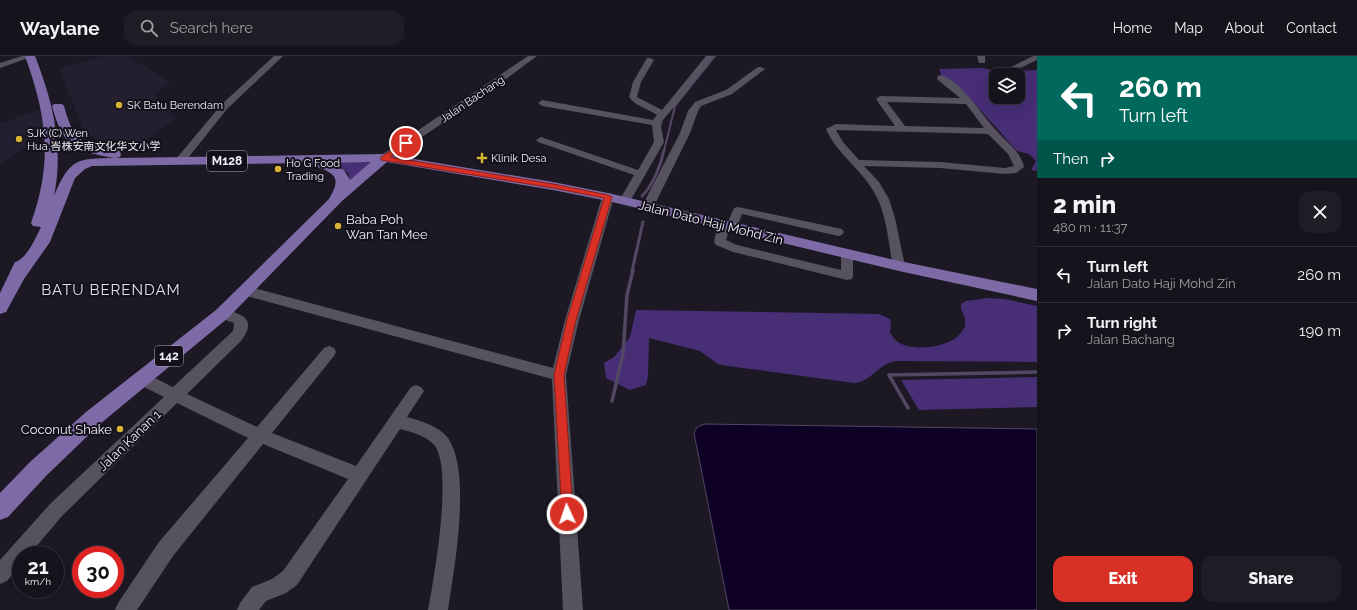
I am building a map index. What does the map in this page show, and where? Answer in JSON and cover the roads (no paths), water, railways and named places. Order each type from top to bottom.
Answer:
[{"type":"main road","points":[[17,277],[43,210],[48,190],[52,158],[52,132],[49,111],[43,88],[30,56]]},
{"type":"main road","points":[[39,56],[56,98],[62,122],[67,134],[75,142],[93,150]]},
{"type":"main road","points":[[69,176],[67,167],[70,162],[93,150]]},
{"type":"main road","name":"M128","points":[[93,150],[165,161],[384,158]]},
{"type":"main road","name":"Jalan Dato Haji Mohd Zin","points":[[384,158],[553,186],[608,197],[899,266],[1037,295]]},
{"type":"main road","name":"Jalan Bachang","points":[[334,201],[384,158]]},
{"type":"main road","points":[[290,160],[321,164],[336,171],[343,181],[342,188],[334,201]]},
{"type":"main road","points":[[0,308],[17,277],[42,242],[69,176],[80,166],[90,162],[165,161]]},
{"type":"main road","name":"142","points":[[0,509],[38,469],[93,418],[222,314],[247,291],[334,201]]},
{"type":"street","points":[[0,66],[30,56]]},
{"type":"street","points":[[180,161],[224,106],[279,56]]},
{"type":"street","name":"Jalan Bachang","points":[[384,158],[484,91],[533,56]]},
{"type":"street","points":[[625,201],[659,142],[656,123],[662,114],[689,92],[710,56]]},
{"type":"street","points":[[1013,68],[1037,57]]},
{"type":"street","points":[[650,60],[637,82],[633,97],[635,100],[653,107],[662,114]]},
{"type":"street","points":[[698,104],[729,92],[761,69]]},
{"type":"street","points":[[857,163],[946,164],[1007,170],[1017,169],[1019,167],[1015,156],[991,131],[968,101],[941,78]]},
{"type":"street","points":[[648,206],[682,140],[693,111],[698,104],[699,97],[689,92]]},
{"type":"street","points":[[902,129],[880,99],[968,101]]},
{"type":"street","points":[[542,103],[656,123]]},
{"type":"street","points":[[899,266],[885,205],[880,191],[832,130],[833,127],[991,131]]},
{"type":"street","points":[[541,140],[568,147],[606,163],[641,174]]},
{"type":"street","points":[[573,610],[559,375],[572,320],[608,197]]},
{"type":"street","points":[[838,232],[738,210],[720,242],[733,248],[847,276],[847,254]]},
{"type":"street","points":[[247,291],[559,375]]},
{"type":"street","name":"Jalan Kanan 1","points":[[0,574],[56,510],[236,337],[242,326],[241,321],[237,318],[222,314]]},
{"type":"street","points":[[125,610],[166,549],[329,352]]},
{"type":"street","points":[[141,379],[259,436],[360,476]]},
{"type":"street","points":[[247,610],[259,594],[279,586],[290,578],[416,391]]},
{"type":"street","points":[[396,421],[433,434],[443,444],[448,457],[451,499],[447,561],[438,610]]},
{"type":"waterway","points":[[664,151],[675,106],[715,56]]},
{"type":"waterway","points":[[642,196],[650,186],[656,174],[664,150]]},
{"type":"waterway","points":[[632,271],[643,222]]},
{"type":"waterway","points":[[612,401],[623,354],[627,295],[633,270]]},
{"type":"waterway","points":[[908,408],[889,375],[1037,372]]},
{"type":"place","name":"SK Batu Berendam","points":[[119,105]]},
{"type":"place","name":"SJK (C) Wen Hua 峇株安南文化华文小学","points":[[19,139]]},
{"type":"place","name":"Klinik Desa","points":[[482,158]]},
{"type":"place","name":"Ho G Food Trading","points":[[278,169]]},
{"type":"place","name":"Baba Poh Wan Tan Mee","points":[[338,226]]},
{"type":"place","name":"Coconut Shake","points":[[120,429]]},
{"type":"district","name":"BATU BERENDAM","points":[[111,290]]}]
